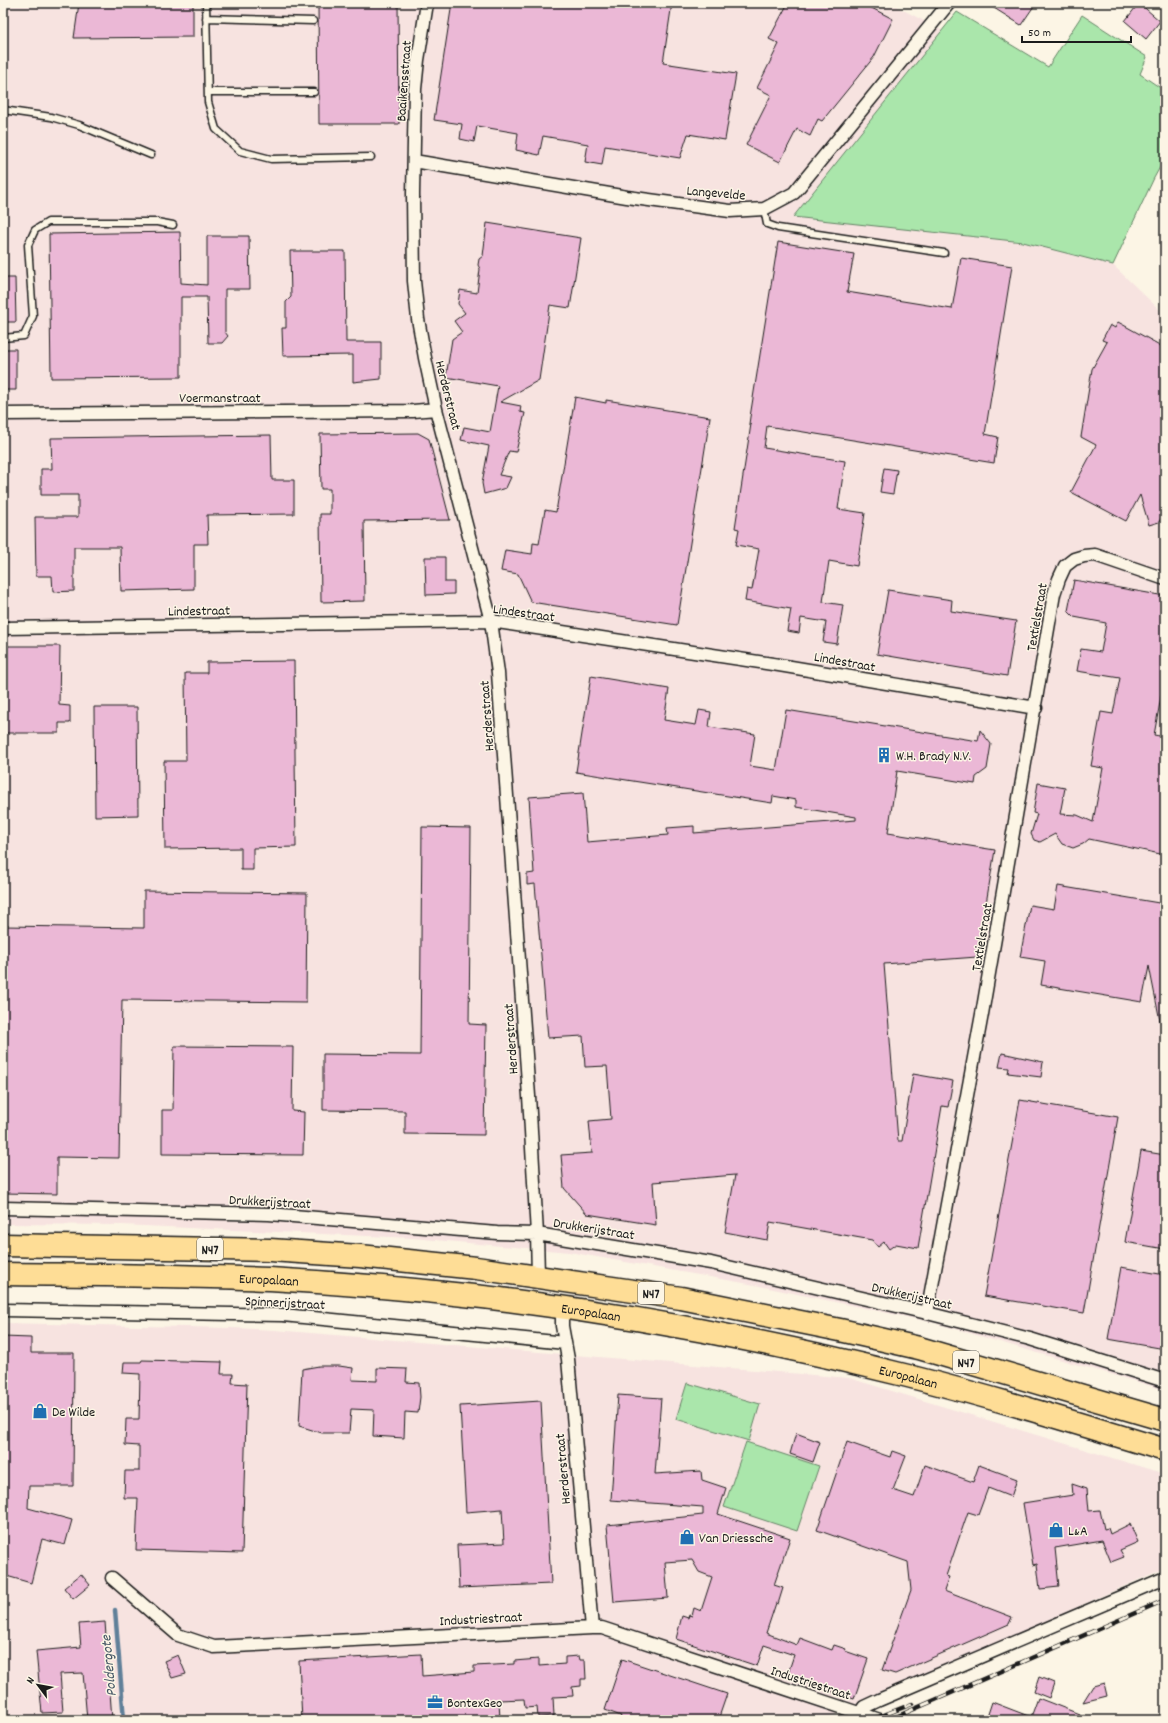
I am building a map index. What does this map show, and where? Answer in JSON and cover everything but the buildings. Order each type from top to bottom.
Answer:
[{"type":"highway","name":"Europalaan","points":[[3,1245],[270,1250],[416,1261],[538,1276],[681,1298],[840,1330],[919,1348],[1165,1420]]},
{"type":"highway","name":"Europalaan","points":[[3,1274],[182,1277],[339,1283],[486,1298],[562,1308],[676,1326],[830,1357],[1010,1403],[1165,1450]]},
{"type":"street","name":"Baaikensstraat","points":[[414,161],[415,89],[427,3]]},
{"type":"street","name":"Langevelde","points":[[414,161],[627,196],[730,211],[764,209],[794,193],[949,3]]},
{"type":"street","name":"Herderstraat","points":[[414,161],[414,281],[425,358],[436,409],[492,622],[499,680],[529,1096],[538,1234],[538,1276]]},
{"type":"street","name":"Voermanstraat","points":[[3,414],[397,411],[436,409]]},
{"type":"street","name":"Textielstraat","points":[[927,1313],[981,1022],[1036,708],[1054,594],[1065,566],[1074,559],[1095,555],[1165,579]]},
{"type":"street","name":"Lindestraat","points":[[3,628],[492,622],[779,665],[1036,708]]},
{"type":"street","name":"Drukkerijstraat","points":[[3,1208],[269,1214],[497,1233],[538,1234],[712,1263],[927,1313],[1030,1338],[1165,1381]]},
{"type":"street","name":"Herderstraat","points":[[562,1308],[562,1326],[568,1359],[592,1628]]},
{"type":"street","name":"Spinnerijstraat","points":[[3,1310],[283,1315],[565,1343]]},
{"type":"street","name":"Industriestraat","points":[[112,1578],[178,1635],[214,1647],[602,1628],[880,1720]]},
{"type":"street","name":"Industriestraat","points":[[860,1713],[864,1707],[878,1700],[1165,1578]]},
{"type":"lane","points":[[206,3],[208,102],[216,129],[240,150],[271,159],[371,157]]},
{"type":"lane","points":[[206,18],[313,21]]},
{"type":"lane","points":[[208,92],[314,92]]},
{"type":"lane","points":[[3,110],[51,117],[79,125],[151,155]]},
{"type":"lane","points":[[764,209],[768,224],[778,228],[944,254]]},
{"type":"lane","points":[[3,338],[24,336],[33,316],[28,245],[36,230],[48,222],[157,222],[173,226]]},
{"type":"shaded area","points":[[3,3],[890,3],[943,31],[793,217],[1023,242],[1113,265],[1165,315],[1165,1390],[935,1323],[755,1285],[569,1252],[413,1238],[122,1225],[3,1224]]},
{"type":"shaded area","points":[[3,1323],[275,1330],[849,1378],[1165,1474],[1165,1568],[823,1720],[3,1720]]},
{"type":"green space","points":[[957,12],[1048,67],[1082,15],[1147,57],[1140,74],[1165,91],[1165,158],[1113,265],[1023,242],[793,217]]},
{"type":"green space","points":[[687,1383],[760,1404],[749,1441],[676,1419]]},
{"type":"green space","points":[[746,1442],[819,1466],[797,1531],[724,1507]]},
{"type":"waterway","name":"Poldergote","points":[[115,1610],[124,1720]]},
{"type":"railway","points":[[889,1720],[1165,1600]]},
{"type":"railway","points":[[871,1720],[912,1704]]},
{"type":"place","name":"W.H. Brady N.V.","points":[[884,755]]},
{"type":"place","name":"De Wilde","points":[[40,1411]]},
{"type":"place","name":"L&A","points":[[1056,1530]]},
{"type":"place","name":"Van Driessche","points":[[687,1537]]},
{"type":"place","name":"BontexGeo","points":[[435,1702]]}]
